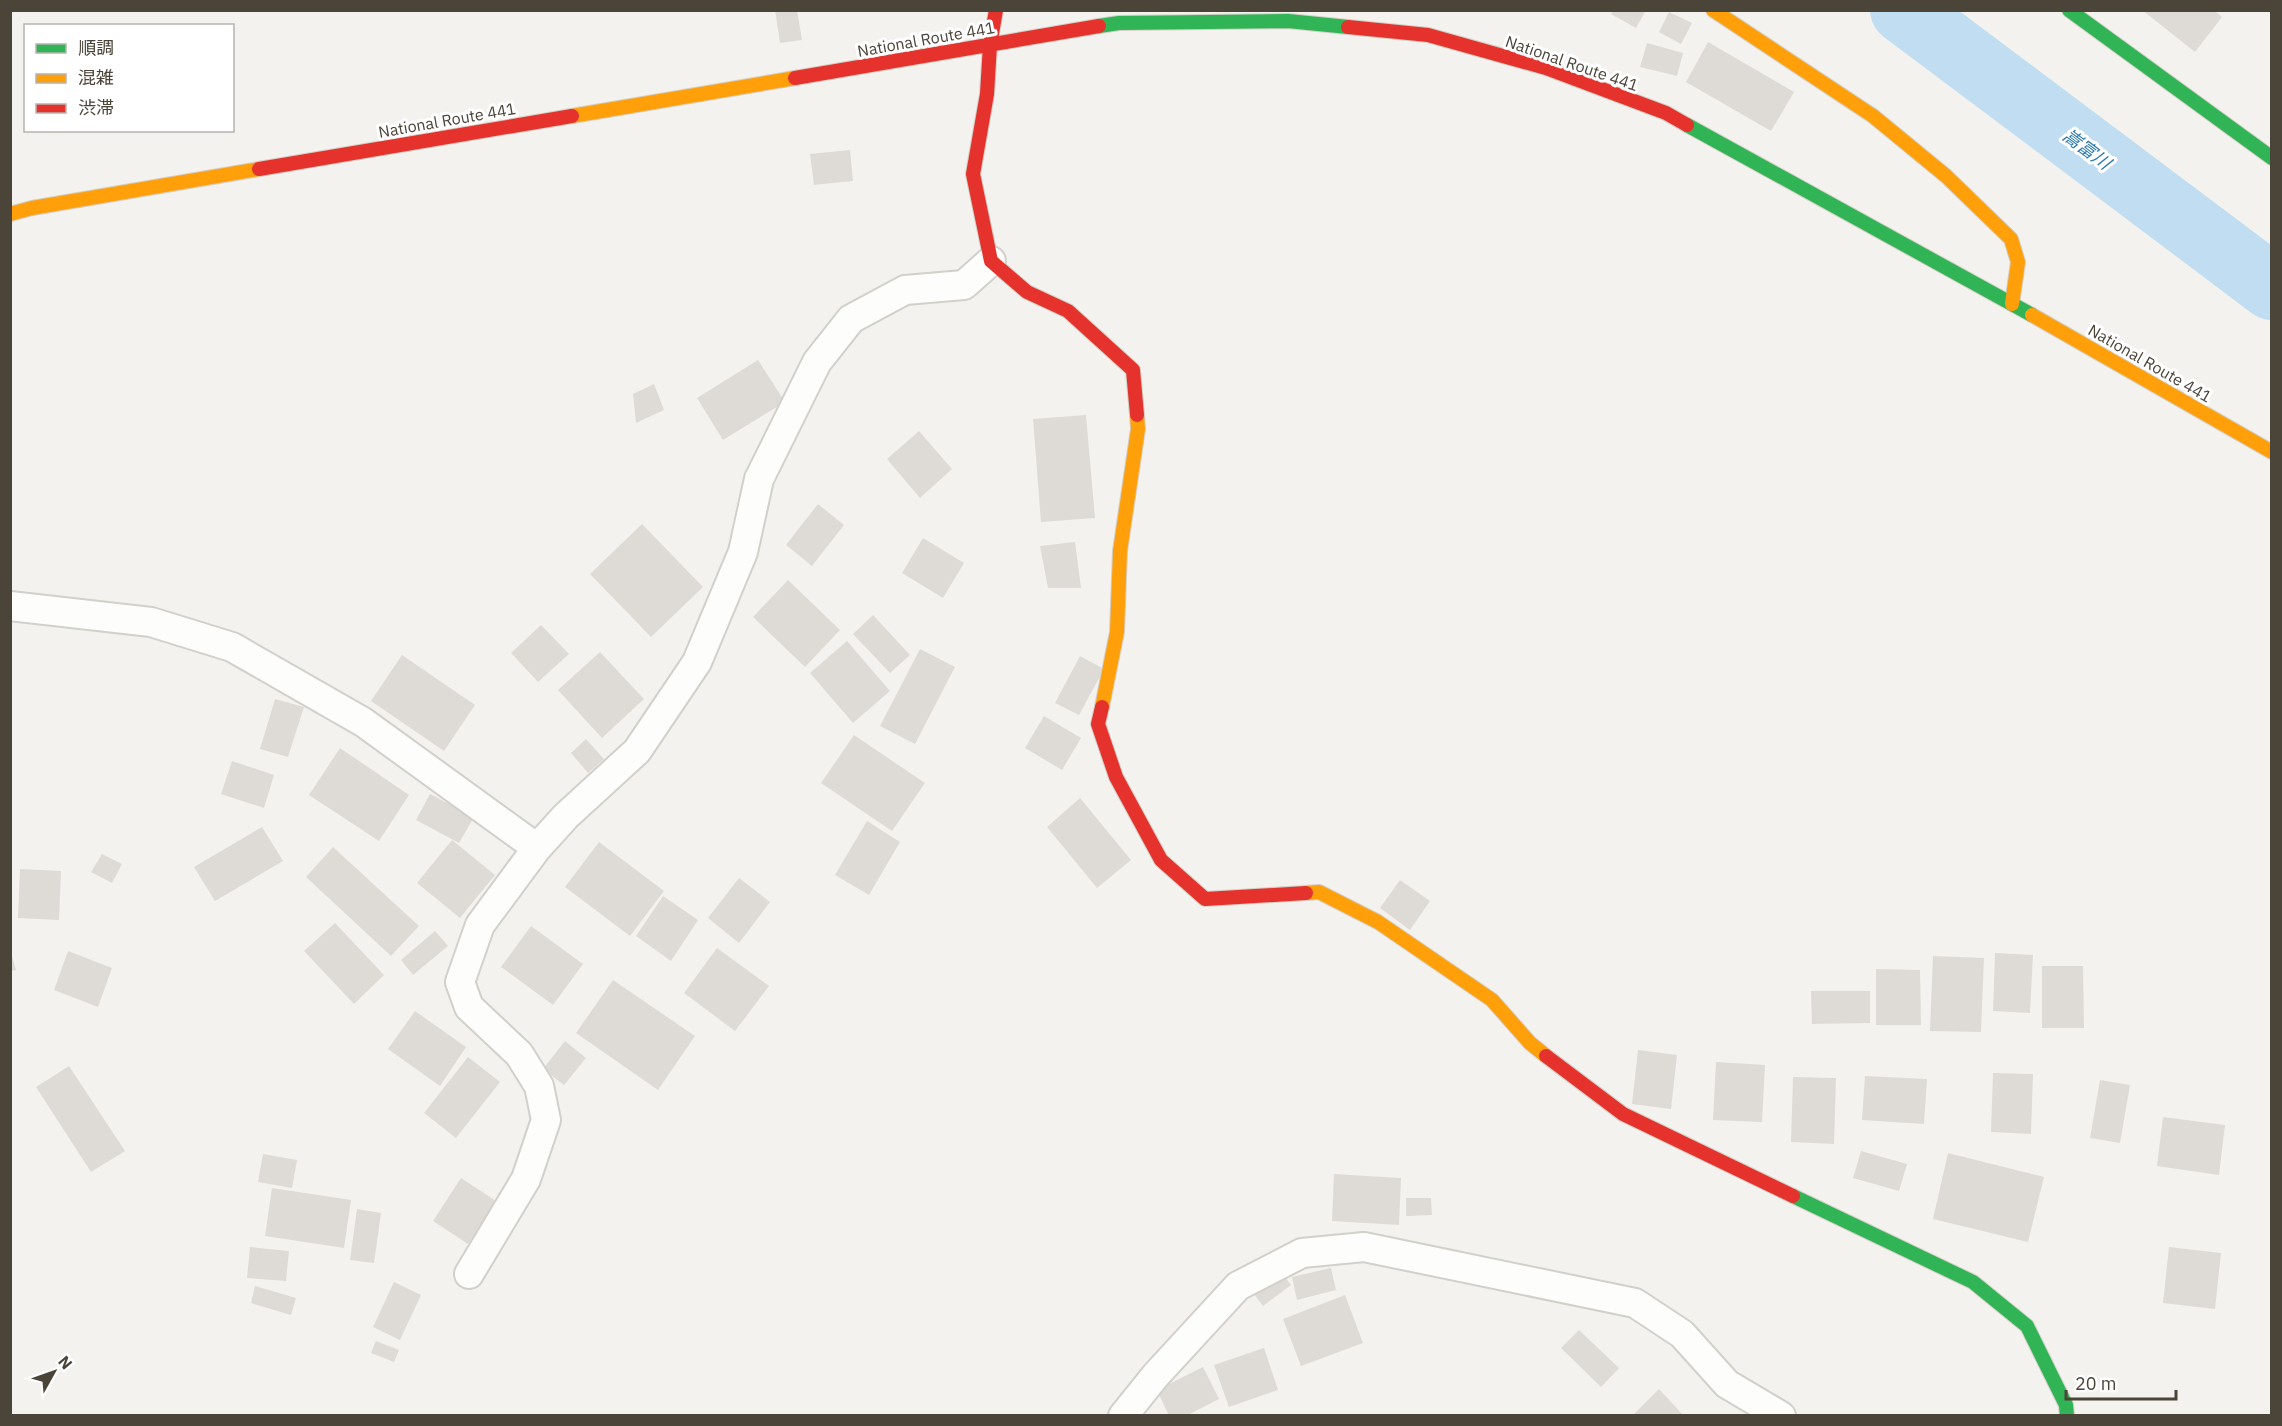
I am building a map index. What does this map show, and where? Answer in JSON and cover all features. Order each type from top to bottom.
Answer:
[{"type":"main road","points":[[996,10],[990,45],[987,94],[973,174],[991,261],[1027,292],[1068,311],[1133,370],[1138,429],[1120,551],[1117,632],[1098,724],[1116,777],[1161,860],[1205,899],[1319,892],[1378,922],[1492,1000],[1530,1043],[1623,1114],[1973,1282],[2027,1326],[2066,1405],[2067,1416]]},
{"type":"main road","points":[[1713,10],[1873,116],[1946,176],[2011,239],[2018,262],[2012,304]]},
{"type":"main road","points":[[2069,10],[2271,158]]},
{"type":"main road","name":"National Route 441","points":[[10,214],[55,204],[1119,23],[1288,21],[1428,35],[1546,68],[1666,113],[2012,304],[2271,452]]},
{"type":"street","points":[[469,1274],[526,1179],[546,1120],[539,1086],[519,1054],[469,1007],[460,982],[480,925],[537,848],[566,816],[637,751],[697,662],[742,552],[759,479],[817,362],[851,319],[905,290],[964,285],[991,261]]},
{"type":"street","points":[[10,606],[151,622],[232,647],[363,722],[537,848]]},
{"type":"street","points":[[1123,1416],[1156,1375],[1238,1286],[1302,1253],[1364,1247],[1635,1303],[1682,1334],[1727,1384],[1781,1416]]},
{"type":"building","points":[[775,10],[797,10],[802,40],[780,43]]},
{"type":"building","points":[[1613,10],[1646,10],[1636,28],[1611,14]]},
{"type":"building","points":[[2142,10],[2214,10],[2222,17],[2195,52]]},
{"type":"building","points":[[1669,12],[1692,23],[1681,44],[1659,32]]},
{"type":"building","points":[[1708,42],[1794,92],[1771,131],[1686,82]]},
{"type":"building","points":[[1647,43],[1683,53],[1677,76],[1640,67]]},
{"type":"building","points":[[850,150],[853,181],[814,185],[810,154]]},
{"type":"building","points":[[758,360],[785,402],[723,440],[697,398]]},
{"type":"building","points":[[654,384],[664,410],[636,423],[633,394]]},
{"type":"building","points":[[1086,415],[1095,518],[1041,522],[1033,419]]},
{"type":"building","points":[[919,431],[952,469],[920,498],[887,459]]},
{"type":"building","points":[[818,504],[844,525],[812,566],[786,545]]},
{"type":"building","points":[[642,524],[703,587],[651,637],[590,574]]},
{"type":"building","points":[[923,538],[964,563],[943,598],[902,573]]},
{"type":"building","points":[[1075,542],[1081,588],[1048,588],[1040,546]]},
{"type":"building","points":[[788,580],[840,630],[805,667],[753,617]]},
{"type":"building","points":[[873,615],[910,655],[890,673],[853,634]]},
{"type":"building","points":[[541,625],[569,654],[538,682],[511,653]]},
{"type":"building","points":[[847,641],[890,691],[853,723],[810,673]]},
{"type":"building","points":[[920,649],[955,667],[915,744],[880,726]]},
{"type":"building","points":[[600,652],[644,699],[602,738],[558,690]]},
{"type":"building","points":[[402,655],[475,705],[444,751],[371,701]]},
{"type":"building","points":[[1080,656],[1104,669],[1079,715],[1055,703]]},
{"type":"building","points":[[275,699],[304,707],[288,757],[260,749]]},
{"type":"building","points":[[1044,716],[1081,738],[1062,770],[1025,748]]},
{"type":"building","points":[[854,735],[925,783],[892,831],[821,783]]},
{"type":"building","points":[[586,739],[604,759],[588,773],[571,753]]},
{"type":"building","points":[[340,748],[409,795],[379,841],[309,795]]},
{"type":"building","points":[[232,761],[274,775],[264,808],[221,794]]},
{"type":"building","points":[[430,794],[474,817],[459,843],[416,820]]},
{"type":"building","points":[[1080,798],[1131,860],[1097,888],[1047,827]]},
{"type":"building","points":[[867,821],[900,842],[869,895],[835,875]]},
{"type":"building","points":[[262,827],[283,861],[215,901],[194,867]]},
{"type":"building","points":[[452,840],[495,875],[460,918],[417,883]]},
{"type":"building","points":[[599,842],[664,891],[630,936],[565,887]]},
{"type":"building","points":[[333,847],[419,926],[391,956],[306,877]]},
{"type":"building","points":[[102,854],[122,864],[112,883],[91,872]]},
{"type":"building","points":[[20,869],[61,871],[59,920],[18,918]]},
{"type":"building","points":[[739,878],[770,902],[739,943],[708,918]]},
{"type":"building","points":[[1400,880],[1430,901],[1410,930],[1380,908]]},
{"type":"building","points":[[663,896],[698,920],[671,961],[636,936]]},
{"type":"building","points":[[335,923],[384,975],[354,1004],[304,951]]},
{"type":"building","points":[[531,926],[583,964],[553,1005],[501,967]]},
{"type":"building","points":[[435,931],[448,946],[413,975],[401,960]]},
{"type":"building","points":[[717,948],[769,986],[735,1031],[684,993]]},
{"type":"building","points":[[10,950],[16,970],[10,971]]},
{"type":"building","points":[[68,951],[112,968],[98,1007],[54,990]]},
{"type":"building","points":[[1995,953],[2033,955],[2030,1013],[1993,1011]]},
{"type":"building","points":[[1933,956],[1984,958],[1981,1032],[1930,1031]]},
{"type":"building","points":[[2042,966],[2083,966],[2084,1028],[2042,1028]]},
{"type":"building","points":[[1876,969],[1920,970],[1921,1025],[1876,1025]]},
{"type":"building","points":[[613,980],[695,1036],[658,1090],[576,1033]]},
{"type":"building","points":[[1811,991],[1870,991],[1870,1023],[1812,1024]]},
{"type":"building","points":[[415,1011],[466,1047],[440,1086],[388,1049]]},
{"type":"building","points":[[565,1041],[586,1058],[564,1085],[543,1069]]},
{"type":"building","points":[[1638,1050],[1677,1055],[1671,1109],[1632,1104]]},
{"type":"building","points":[[468,1057],[500,1082],[456,1138],[424,1113]]},
{"type":"building","points":[[1716,1062],[1765,1065],[1762,1122],[1713,1120]]},
{"type":"building","points":[[69,1066],[125,1151],[91,1172],[36,1087]]},
{"type":"building","points":[[1993,1073],[2033,1074],[2031,1134],[1991,1132]]},
{"type":"building","points":[[1865,1076],[1927,1079],[1924,1124],[1862,1120]]},
{"type":"building","points":[[1793,1077],[1836,1078],[1834,1144],[1791,1142]]},
{"type":"building","points":[[2100,1080],[2130,1085],[2120,1143],[2090,1138]]},
{"type":"building","points":[[2163,1117],[2225,1125],[2219,1175],[2157,1166]]},
{"type":"building","points":[[1861,1151],[1907,1164],[1899,1191],[1853,1178]]},
{"type":"building","points":[[1948,1153],[2044,1177],[2028,1242],[1933,1219]]},
{"type":"building","points":[[263,1154],[297,1160],[292,1188],[258,1182]]},
{"type":"building","points":[[1334,1174],[1401,1178],[1399,1225],[1332,1221]]},
{"type":"building","points":[[461,1178],[496,1201],[468,1244],[433,1221]]},
{"type":"building","points":[[272,1188],[351,1200],[344,1248],[265,1236]]},
{"type":"building","points":[[1406,1198],[1431,1198],[1432,1215],[1406,1216]]},
{"type":"building","points":[[357,1209],[381,1213],[374,1263],[350,1260]]},
{"type":"building","points":[[250,1247],[289,1251],[286,1281],[247,1278]]},
{"type":"building","points":[[2169,1247],[2221,1253],[2215,1309],[2163,1303]]},
{"type":"building","points":[[1331,1268],[1336,1290],[1297,1300],[1292,1277]]},
{"type":"building","points":[[1282,1273],[1291,1285],[1263,1306],[1254,1294]]},
{"type":"building","points":[[394,1282],[421,1295],[400,1340],[373,1327]]},
{"type":"building","points":[[255,1286],[296,1298],[291,1315],[251,1303]]},
{"type":"building","points":[[1345,1295],[1363,1343],[1301,1366],[1283,1319]]},
{"type":"building","points":[[1579,1330],[1619,1368],[1601,1387],[1561,1348]]},
{"type":"building","points":[[376,1341],[399,1350],[394,1362],[371,1353]]},
{"type":"building","points":[[1264,1348],[1278,1390],[1229,1407],[1214,1365]]},
{"type":"building","points":[[1203,1367],[1219,1399],[1186,1416],[1169,1416],[1157,1390]]},
{"type":"building","points":[[1659,1389],[1684,1416],[1632,1416]]},
{"type":"waterway","name":"嵩富川","points":[[1903,10],[2272,287]]},
{"type":"traffic: fast","points":[[2069,10],[2272,158]]},
{"type":"traffic: fast","points":[[1099,26],[1119,23],[1288,21],[1348,27]]},
{"type":"traffic: fast","points":[[1687,125],[2032,315]]},
{"type":"traffic: fast","points":[[1793,1196],[1973,1282],[2027,1326],[2066,1405],[2067,1416]]},
{"type":"traffic: slow","points":[[1713,10],[1873,116],[1946,176],[2011,239],[2018,262],[2012,304]]},
{"type":"traffic: slow","points":[[572,116],[795,78]]},
{"type":"traffic: slow","points":[[10,214],[32,208],[259,169]]},
{"type":"traffic: slow","points":[[2032,315],[2272,452]]},
{"type":"traffic: slow","points":[[1102,707],[1117,632],[1120,551],[1138,429],[1137,415]]},
{"type":"traffic: slow","points":[[1306,893],[1319,892],[1378,922],[1492,1000],[1530,1043],[1546,1056]]},
{"type":"traffic: jam","points":[[996,10],[990,45],[987,94],[973,174],[991,261],[1027,292],[1068,311],[1133,370],[1137,415]]},
{"type":"traffic: jam","points":[[795,78],[1099,26]]},
{"type":"traffic: jam","points":[[1348,27],[1428,35],[1546,68],[1666,113],[1687,125]]},
{"type":"traffic: jam","points":[[259,169],[572,116]]},
{"type":"traffic: jam","points":[[1102,707],[1098,724],[1116,777],[1161,860],[1205,899],[1306,893]]},
{"type":"traffic: jam","points":[[1546,1056],[1623,1114],[1793,1196]]}]
